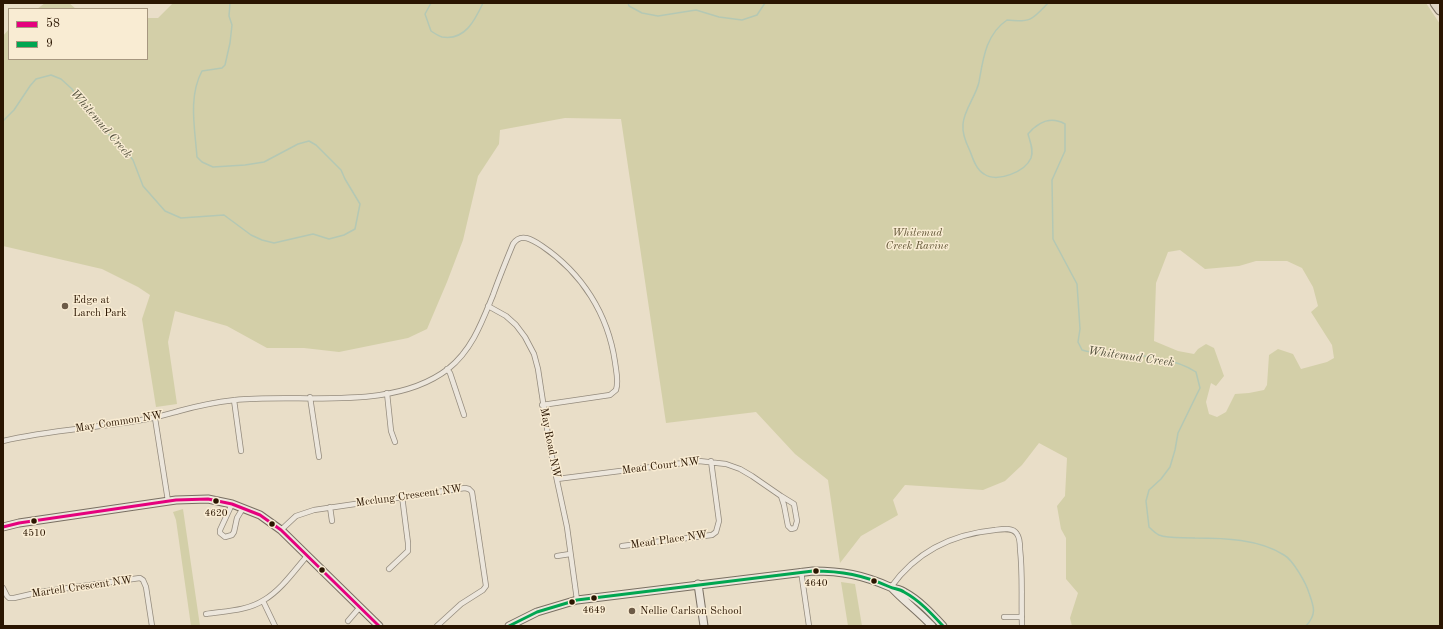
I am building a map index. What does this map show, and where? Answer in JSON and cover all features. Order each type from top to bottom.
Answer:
[{"type":"highway","points":[[1435,3],[1440,10]]},
{"type":"street","name":"May Common NW","points":[[3,441],[155,418],[195,407],[234,400],[310,397],[352,398],[415,387],[432,380],[448,369],[459,359],[473,340],[514,242],[524,237],[538,244],[560,259],[583,284],[596,305],[605,324],[612,345],[617,381],[616,390],[608,396],[542,405]]},
{"type":"street","name":"May Road NW","points":[[488,306],[510,320],[520,330],[528,341],[536,362],[550,448],[566,522],[577,600]]},
{"type":"street","points":[[448,369],[464,415]]},
{"type":"street","points":[[387,393],[391,431],[395,442]]},
{"type":"street","points":[[310,397],[319,457]]},
{"type":"street","points":[[234,400],[241,451]]},
{"type":"street","points":[[155,418],[168,501]]},
{"type":"street","name":"Mead Court NW","points":[[557,479],[699,461],[711,461],[726,464],[740,469],[794,504],[797,521],[795,528],[791,529],[788,526],[784,505],[780,496]]},
{"type":"street","name":"Mead Place NW","points":[[622,546],[712,535],[716,532],[719,521],[711,461]]},
{"type":"street","name":"Mcclung Crescent NW","points":[[281,530],[291,520],[314,510],[402,496],[465,488],[469,489],[472,492],[486,586],[483,590],[437,626]]},
{"type":"street","points":[[388,569],[408,551],[402,496]]},
{"type":"street","points":[[3,527],[20,523],[168,501],[208,499],[232,504],[260,516],[281,530],[379,626]]},
{"type":"street","points":[[232,504],[220,530],[220,533],[225,537],[232,535],[234,532],[237,518],[243,508]]},
{"type":"street","points":[[330,507],[332,521]]},
{"type":"street","points":[[891,587],[908,566],[943,543],[971,533],[1008,529],[1015,531],[1019,539],[1022,572],[1022,626]]},
{"type":"street","points":[[557,556],[570,554]]},
{"type":"street","points":[[206,614],[236,610],[263,601],[282,585],[307,556]]},
{"type":"street","points":[[509,626],[537,612],[577,600],[801,571],[850,573],[871,578],[905,592],[914,598],[943,626]]},
{"type":"street","points":[[801,571],[809,626]]},
{"type":"street","name":"Martell Crescent NW","points":[[3,588],[7,596],[12,599],[40,592],[140,578],[143,580],[146,587],[152,626]]},
{"type":"street","points":[[698,584],[704,626]]},
{"type":"street","points":[[891,587],[932,626]]},
{"type":"street","points":[[263,601],[275,626]]},
{"type":"street","points":[[348,621],[360,607]]},
{"type":"street","points":[[1004,617],[1022,617]]},
{"type":"green space","points":[[45,3],[69,3],[75,8],[38,8]]},
{"type":"green space","name":"Whitemud Creek Ravine","points":[[173,3],[1426,3],[1440,24],[1440,626],[1072,626],[1070,618],[1078,593],[1066,579],[1066,538],[1061,529],[1057,506],[1065,496],[1067,458],[1039,443],[1022,465],[1005,481],[983,490],[905,485],[893,500],[898,515],[861,536],[840,563],[828,480],[795,454],[756,412],[666,423],[621,119],[565,118],[500,130],[499,144],[478,176],[463,240],[427,329],[408,338],[339,352],[304,348],[267,348],[227,326],[175,311],[168,342],[177,404],[156,407],[142,319],[150,295],[138,287],[102,269],[3,246],[3,36],[8,30],[8,60],[148,60],[148,18],[158,18]],"holes":[[[1180,250],[1205,269],[1239,266],[1256,261],[1287,261],[1302,268],[1313,287],[1318,306],[1311,312],[1332,345],[1334,358],[1327,362],[1301,369],[1293,354],[1278,349],[1269,355],[1267,385],[1264,390],[1235,394],[1226,412],[1217,417],[1209,414],[1206,402],[1211,383],[1216,386],[1224,376],[1214,348],[1206,344],[1198,349],[1194,354],[1178,351],[1154,341],[1156,283],[1168,252]]]},
{"type":"green space","points":[[183,509],[200,626],[191,626],[176,520],[173,512]]},
{"type":"green space","points":[[841,582],[855,584],[862,626],[848,626]]},
{"type":"waterway","name":"Whitemud Creek","points":[[3,121],[14,110],[36,79],[51,75],[61,79],[72,89],[84,107],[105,131],[126,151],[133,160],[143,186],[165,211],[181,218],[224,215],[251,235],[274,243],[313,234],[329,239],[344,235],[355,229],[360,204],[341,170],[316,145],[309,141],[298,144],[264,162],[245,165],[213,167],[202,162],[197,157],[194,124],[195,91],[202,71],[222,68],[225,65],[232,25],[229,16],[230,3]]},
{"type":"waterway","name":"Whitemud Creek","points":[[431,3],[425,14],[431,31],[442,37],[457,36],[468,28],[473,22],[483,3]]},
{"type":"waterway","points":[[628,3],[629,6],[642,13],[658,16],[696,10],[719,17],[742,20],[757,15],[765,3]]},
{"type":"waterway","name":"Whitemud Creek","points":[[1048,3],[1031,19],[1021,21],[1007,20],[994,32],[984,56],[979,82],[964,119],[963,131],[967,145],[975,164],[981,172],[990,176],[1003,177],[1017,172],[1028,163],[1032,152],[1028,134],[1036,126],[1050,120],[1055,120],[1065,124],[1065,151],[1052,180],[1053,239],[1077,284],[1080,329],[1078,342],[1082,350],[1146,356],[1178,363],[1196,372],[1200,388],[1178,433],[1170,467],[1161,479],[1149,490],[1146,501],[1149,527],[1159,535],[1163,536],[1241,540],[1264,546],[1284,555],[1299,572],[1312,602],[1314,610],[1312,618],[1306,626]]},
{"type":"transit line","name":"58","points":[[3,527],[19,523],[176,500],[208,499],[232,504],[260,515],[281,530],[379,626]]},
{"type":"transit line","name":"9","points":[[509,626],[537,612],[577,600],[813,571],[852,574],[901,590],[920,603],[943,626]]},
{"type":"place","name":"Edge at Larch Park","points":[[65,306]]},
{"type":"place","name":"4620","points":[[216,501]]},
{"type":"place","name":"4510","points":[[34,521]]},
{"type":"place","name":"4640","points":[[816,571]]},
{"type":"place","name":"4649","points":[[594,598]]},
{"type":"place","name":"Nellie Carlson School","points":[[632,611]]}]
